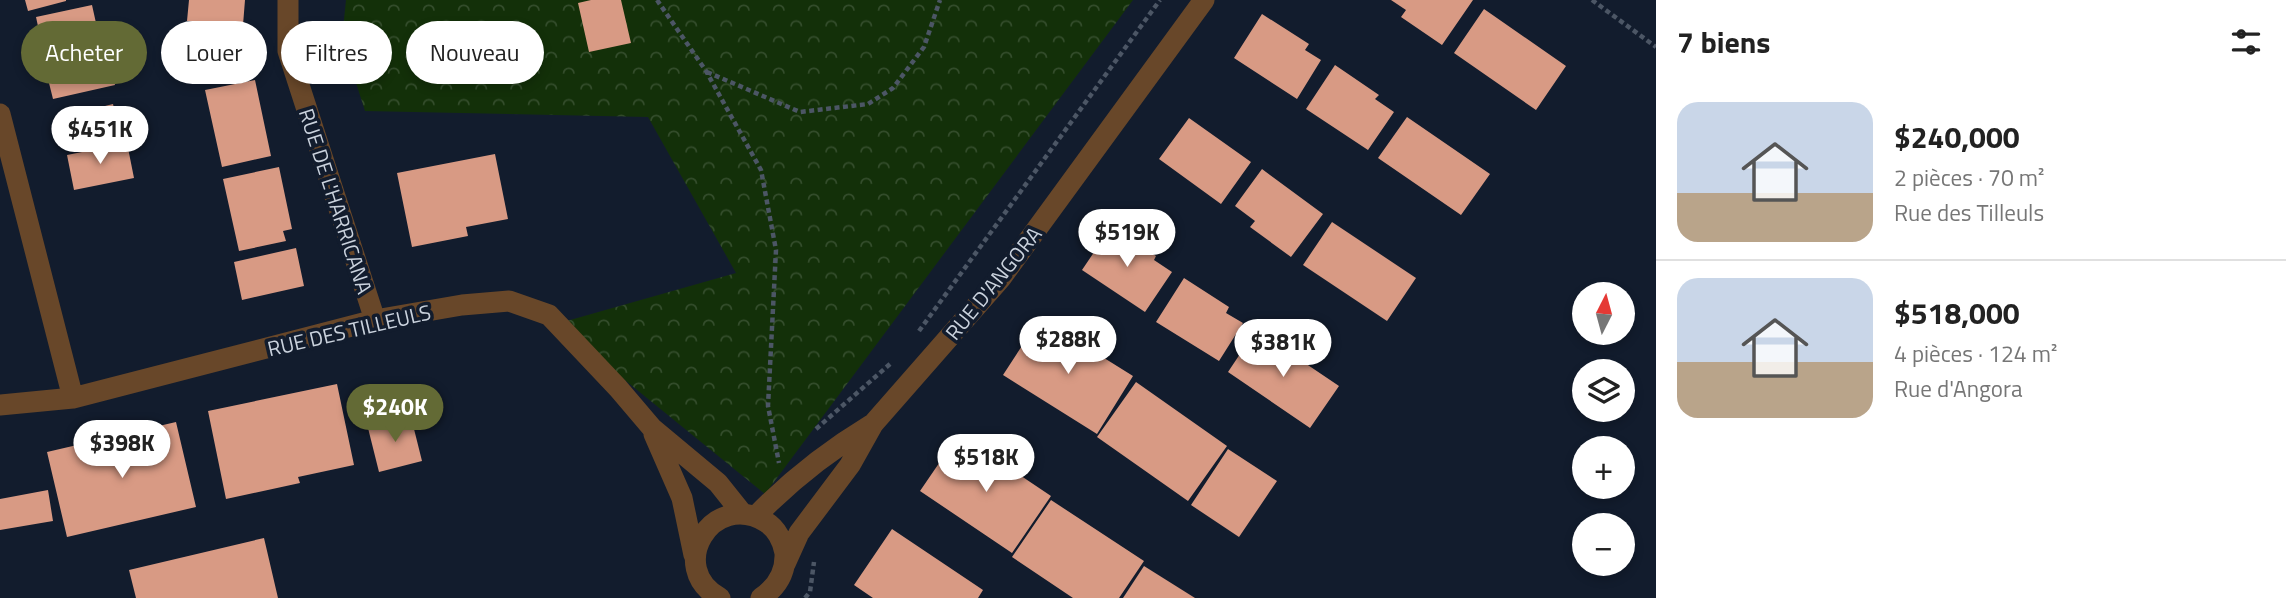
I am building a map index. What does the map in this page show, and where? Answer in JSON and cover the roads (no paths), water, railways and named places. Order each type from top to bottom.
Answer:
[{"type":"street","name":"RUE DE L'HARRICANA","points":[[288,0],[288,51],[374,320]]},
{"type":"street","name":"RUE D'ANGORA","points":[[761,598],[772,590],[781,578],[799,533],[850,465],[873,424],[1000,278],[1205,0]]},
{"type":"street","points":[[0,114],[73,398]]},
{"type":"street","name":"RUE DES TILLEULS","points":[[0,405],[73,398],[374,320],[463,305],[509,301],[549,315],[618,388],[652,429],[718,483],[749,515],[769,524],[779,535],[785,549],[785,564]]},
{"type":"street","name":"RUE D'ANGORA","points":[[749,515],[831,449],[873,424]]},
{"type":"street","name":"RUE DES TILLEULS","points":[[652,429],[682,498],[697,567]]},
{"type":"street","points":[[699,598],[697,546],[703,533],[714,522],[727,516],[749,515]]},
{"type":"street","points":[[697,567],[706,587],[720,598]]}]
